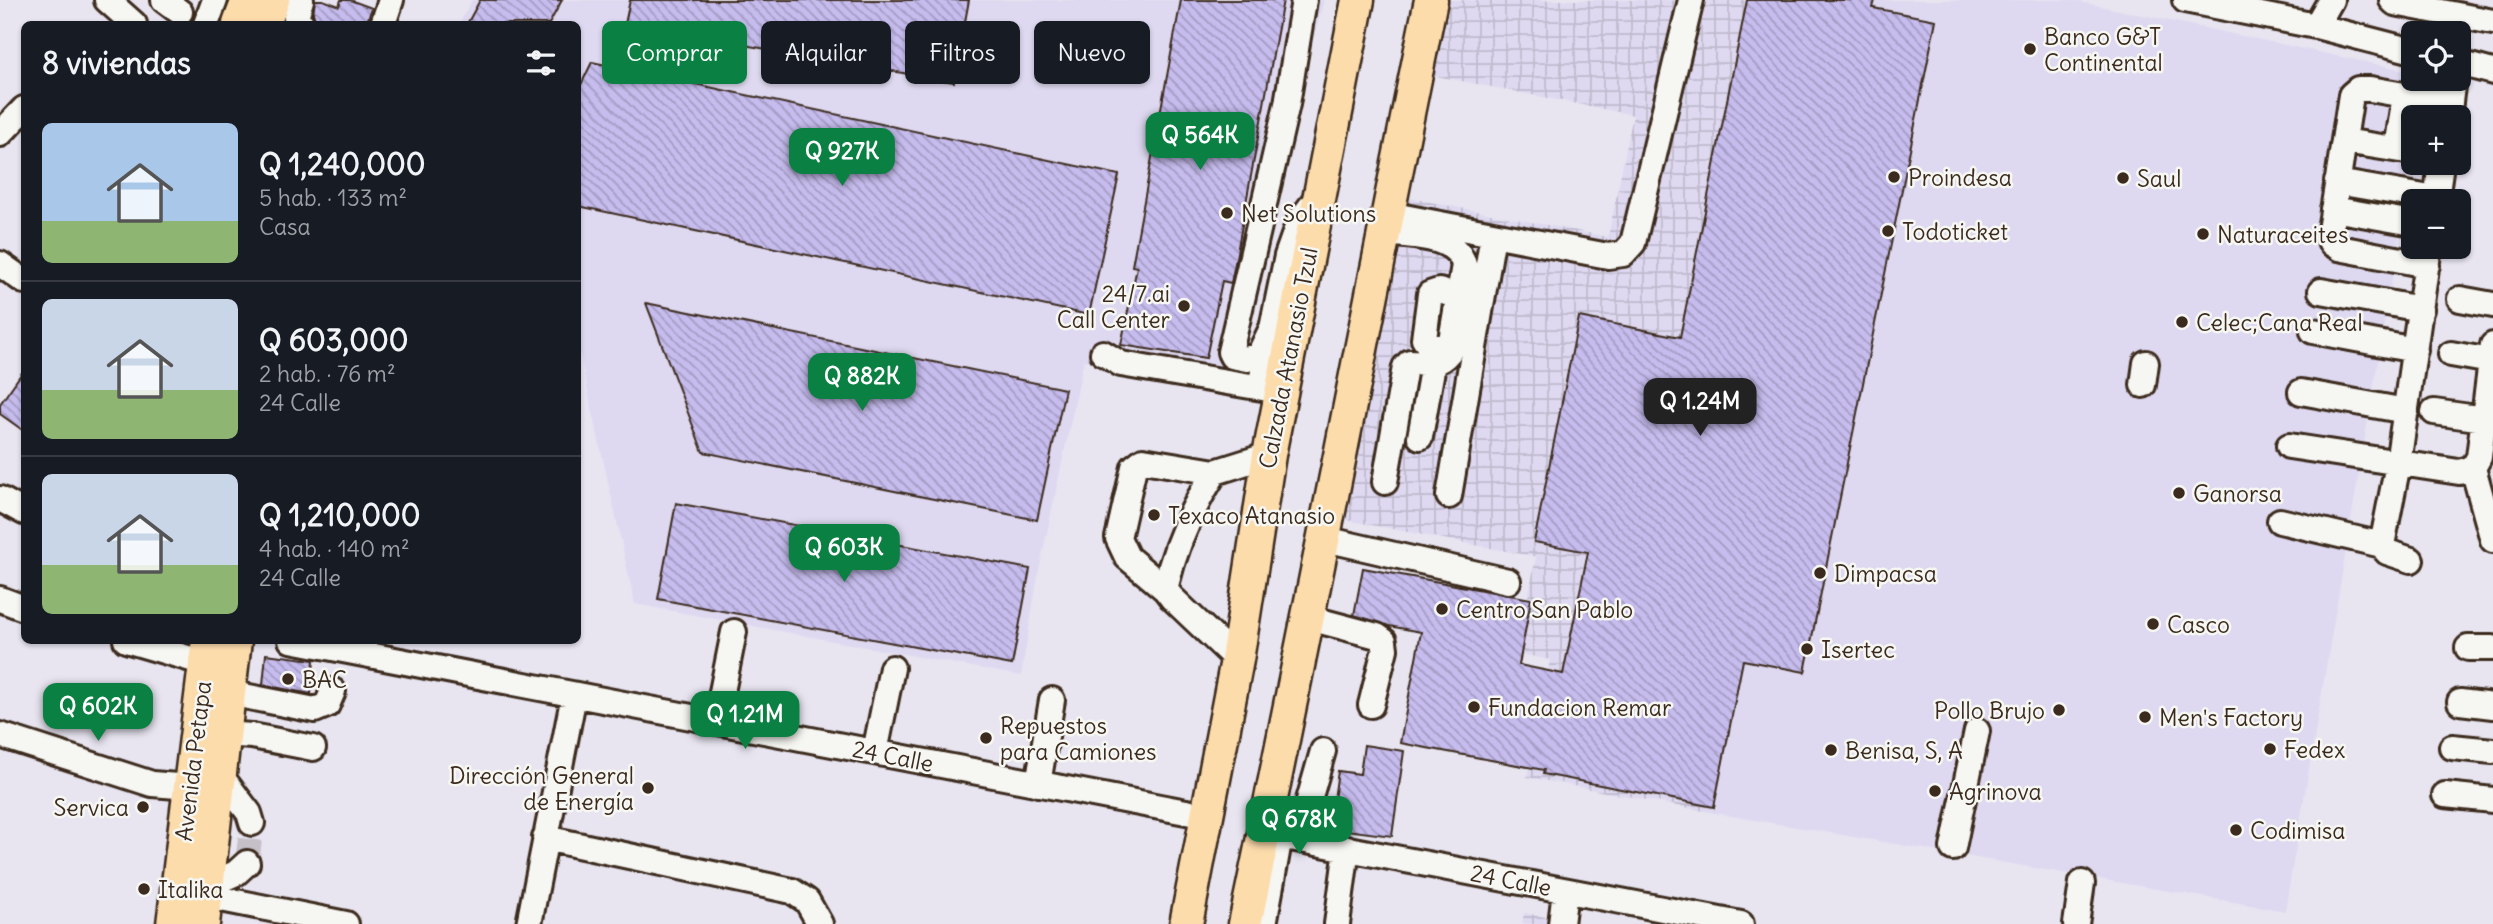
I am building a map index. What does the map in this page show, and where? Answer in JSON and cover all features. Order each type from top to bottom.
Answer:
[{"type":"main road","points":[[240,21],[248,0]]},
{"type":"main road","points":[[265,21],[273,0]]},
{"type":"main road","points":[[1245,924],[1276,784],[1431,0]]},
{"type":"main road","name":"Calzada Atanasio Tzul","points":[[1186,924],[1237,660],[1269,455],[1270,389],[1318,198],[1352,9]]},
{"type":"main road","name":"Avenida Petapa","points":[[205,902],[235,644]]},
{"type":"main road","name":"Avenida Petapa","points":[[173,924],[206,652]]},
{"type":"street","points":[[193,17],[215,0]]},
{"type":"street","points":[[299,21],[296,17],[301,0]]},
{"type":"street","points":[[1272,328],[1259,355],[1247,359],[1232,356],[1230,352],[1287,104],[1304,0]]},
{"type":"street","points":[[1385,223],[1493,235],[1608,256],[1623,254],[1633,243],[1691,0]]},
{"type":"street","points":[[2185,0],[2316,26],[2401,48]]},
{"type":"street","points":[[2273,17],[2294,4],[2295,0]]},
{"type":"street","points":[[2316,26],[2331,0]]},
{"type":"street","points":[[2392,0],[2395,3],[2439,6],[2487,14]]},
{"type":"street","points":[[2471,66],[2493,72]]},
{"type":"street","points":[[2401,254],[2339,248],[2331,243],[2329,237],[2351,95],[2358,89],[2405,95],[2434,105]]},
{"type":"street","points":[[2405,95],[2405,105]]},
{"type":"street","points":[[0,134],[21,111]]},
{"type":"street","points":[[2344,141],[2401,150]]},
{"type":"street","points":[[2337,182],[2401,194]]},
{"type":"street","points":[[1103,353],[1121,365],[1270,389],[1272,328],[1287,256],[1299,222],[1318,198]]},
{"type":"street","points":[[2333,209],[2401,221]]},
{"type":"street","points":[[1385,223],[1445,242],[1458,253],[1464,265],[1460,297],[1439,291],[1430,294],[1424,339],[1441,358]]},
{"type":"street","points":[[1449,496],[1493,235]]},
{"type":"street","points":[[2382,545],[2398,464],[2428,259]]},
{"type":"street","points":[[0,264],[21,279]]},
{"type":"street","points":[[2321,291],[2421,309]]},
{"type":"street","points":[[2460,299],[2493,305]]},
{"type":"street","points":[[2314,331],[2415,350]]},
{"type":"street","points":[[2451,354],[2492,353],[2479,457],[2473,468],[2493,540]]},
{"type":"street","points":[[1420,437],[1441,358]]},
{"type":"street","points":[[1385,482],[1405,367],[1410,362],[1441,358]]},
{"type":"street","points":[[2301,392],[2406,411]]},
{"type":"street","points":[[2434,412],[2484,419]]},
{"type":"street","points":[[2289,446],[2459,472],[2473,468]]},
{"type":"street","points":[[1237,660],[1165,589],[1127,558],[1118,538],[1135,467],[1143,460],[1215,472],[1269,455]]},
{"type":"street","points":[[1165,589],[1173,553],[1194,503],[1215,472]]},
{"type":"street","points":[[0,499],[21,510]]},
{"type":"street","points":[[2280,521],[2382,545],[2387,552],[2411,561]]},
{"type":"street","points":[[1325,539],[1508,581]]},
{"type":"street","points":[[0,599],[21,607]]},
{"type":"street","points":[[1309,618],[1377,636],[1384,641],[1385,649],[1371,705]]},
{"type":"street","points":[[716,722],[734,632]]},
{"type":"street","points":[[152,644],[206,652]]},
{"type":"street","name":"24 Calle","points":[[312,644],[1207,816]]},
{"type":"street","points":[[2468,648],[2493,648]]},
{"type":"street","points":[[875,752],[892,668]]},
{"type":"street","points":[[229,694],[315,710],[327,705],[333,691]]},
{"type":"street","points":[[529,924],[574,695]]},
{"type":"street","points":[[1038,783],[1052,700]]},
{"type":"street","points":[[2460,702],[2493,706]]},
{"type":"street","points":[[1953,848],[1977,731]]},
{"type":"street","points":[[225,734],[252,736],[313,748]]},
{"type":"street","points":[[0,735],[152,783],[190,787]]},
{"type":"street","points":[[2452,747],[2493,751]]},
{"type":"street","points":[[1264,924],[1289,838],[1323,751]]},
{"type":"street","points":[[220,775],[249,813],[252,822]]},
{"type":"street","points":[[1276,784],[1289,838]]},
{"type":"street","points":[[2445,795],[2493,800]]},
{"type":"street","points":[[545,838],[792,891],[807,901],[820,924]]},
{"type":"street","name":"24 Calle","points":[[1289,838],[1741,924]]},
{"type":"street","points":[[1337,924],[1347,848]]},
{"type":"street","points":[[205,902],[247,863]]},
{"type":"street","points":[[2077,924],[2082,883]]},
{"type":"street","points":[[1561,924],[1564,891]]},
{"type":"street","points":[[205,902],[346,924]]},
{"type":"shaded area","points":[[472,0],[1324,0],[1246,293],[1230,387],[1084,360],[1039,570],[1021,676],[635,604],[581,360],[581,21],[461,21]]},
{"type":"shaded area","points":[[1446,0],[1875,0],[1714,813],[1527,777],[1550,660],[1517,653],[1536,557],[1346,520],[1410,198],[1608,237],[1633,115],[1431,75]]},
{"type":"shaded area","points":[[1875,0],[2071,0],[2401,69],[2401,91],[2424,91],[2421,105],[2401,105],[2401,175],[2409,175],[2407,189],[2401,189],[2401,224],[2285,911],[1714,813]]},
{"type":"shaded area","points":[[1524,913],[1584,924],[1522,924]]},
{"type":"building","points":[[315,0],[339,6],[341,0],[350,0],[372,8],[367,21],[315,21],[313,13]]},
{"type":"building","points":[[480,0],[562,0],[551,21],[469,21]]},
{"type":"building","points":[[630,0],[969,0],[965,21],[905,21],[905,73],[891,71],[891,21],[761,21],[761,48],[747,46],[747,21],[626,21]]},
{"type":"building","points":[[1181,0],[1283,0],[1231,283],[1222,281],[1206,358],[1121,345],[1137,267],[1132,266]]},
{"type":"building","points":[[1747,0],[1875,0],[1873,8],[1936,20],[1805,672],[1743,660],[1714,807],[1543,774],[1544,770],[1400,743],[1421,632],[1354,615],[1363,568],[1531,599],[1519,665],[1563,674],[1588,552],[1534,542],[1579,317],[1680,337]]},
{"type":"building","points":[[592,62],[602,64],[602,84],[695,84],[1119,175],[1089,315],[581,207],[581,85]]},
{"type":"building","points":[[646,303],[1065,389],[1037,520],[703,452]]},
{"type":"building","points":[[21,374],[21,429],[0,414],[0,404]]},
{"type":"building","points":[[676,503],[1030,569],[1012,665],[658,599]]},
{"type":"building","name":"BAC","points":[[266,654],[314,660],[311,694],[263,685]]},
{"type":"building","points":[[1364,745],[1404,751],[1392,836],[1330,828],[1338,771],[1360,774]]},
{"type":"tunnel","points":[[247,863],[252,823]]},
{"type":"place","name":"Banco G&T Continental","points":[[2030,49]]},
{"type":"place","name":"Proindesa","points":[[1894,177]]},
{"type":"place","name":"Saul","points":[[2123,178]]},
{"type":"place","name":"Net Solutions","points":[[1227,213]]},
{"type":"place","name":"Todoticket","points":[[1888,231]]},
{"type":"place","name":"Naturaceites","points":[[2203,234]]},
{"type":"place","name":"24/7.ai Call Center","points":[[1184,306]]},
{"type":"place","name":"Celec;Cana Real","points":[[2182,322]]},
{"type":"place","name":"Ganorsa","points":[[2179,493]]},
{"type":"place","name":"Texaco Atanasio","points":[[1154,515]]},
{"type":"place","name":"Dimpacsa","points":[[1820,573]]},
{"type":"place","name":"Centro San Pablo","points":[[1442,609]]},
{"type":"place","name":"Casco","points":[[2153,624]]},
{"type":"place","name":"Isertec","points":[[1807,649]]},
{"type":"place","name":"BAC","points":[[288,679]]},
{"type":"place","name":"Fundacion Remar","points":[[1474,707]]},
{"type":"place","name":"Pollo Brujo","points":[[2059,710]]},
{"type":"place","name":"Men's Factory","points":[[2145,717]]},
{"type":"place","name":"Repuestos para Camiones","points":[[986,738]]},
{"type":"place","name":"Fedex","points":[[2270,749]]},
{"type":"place","name":"Benisa, S, A","points":[[1831,750]]},
{"type":"place","name":"Dirección General de Energía","points":[[648,788]]},
{"type":"place","name":"Agrinova","points":[[1935,791]]},
{"type":"place","name":"Servica","points":[[143,807]]},
{"type":"place","name":"Codimisa","points":[[2236,830]]},
{"type":"place","name":"Italika","points":[[144,889]]}]
